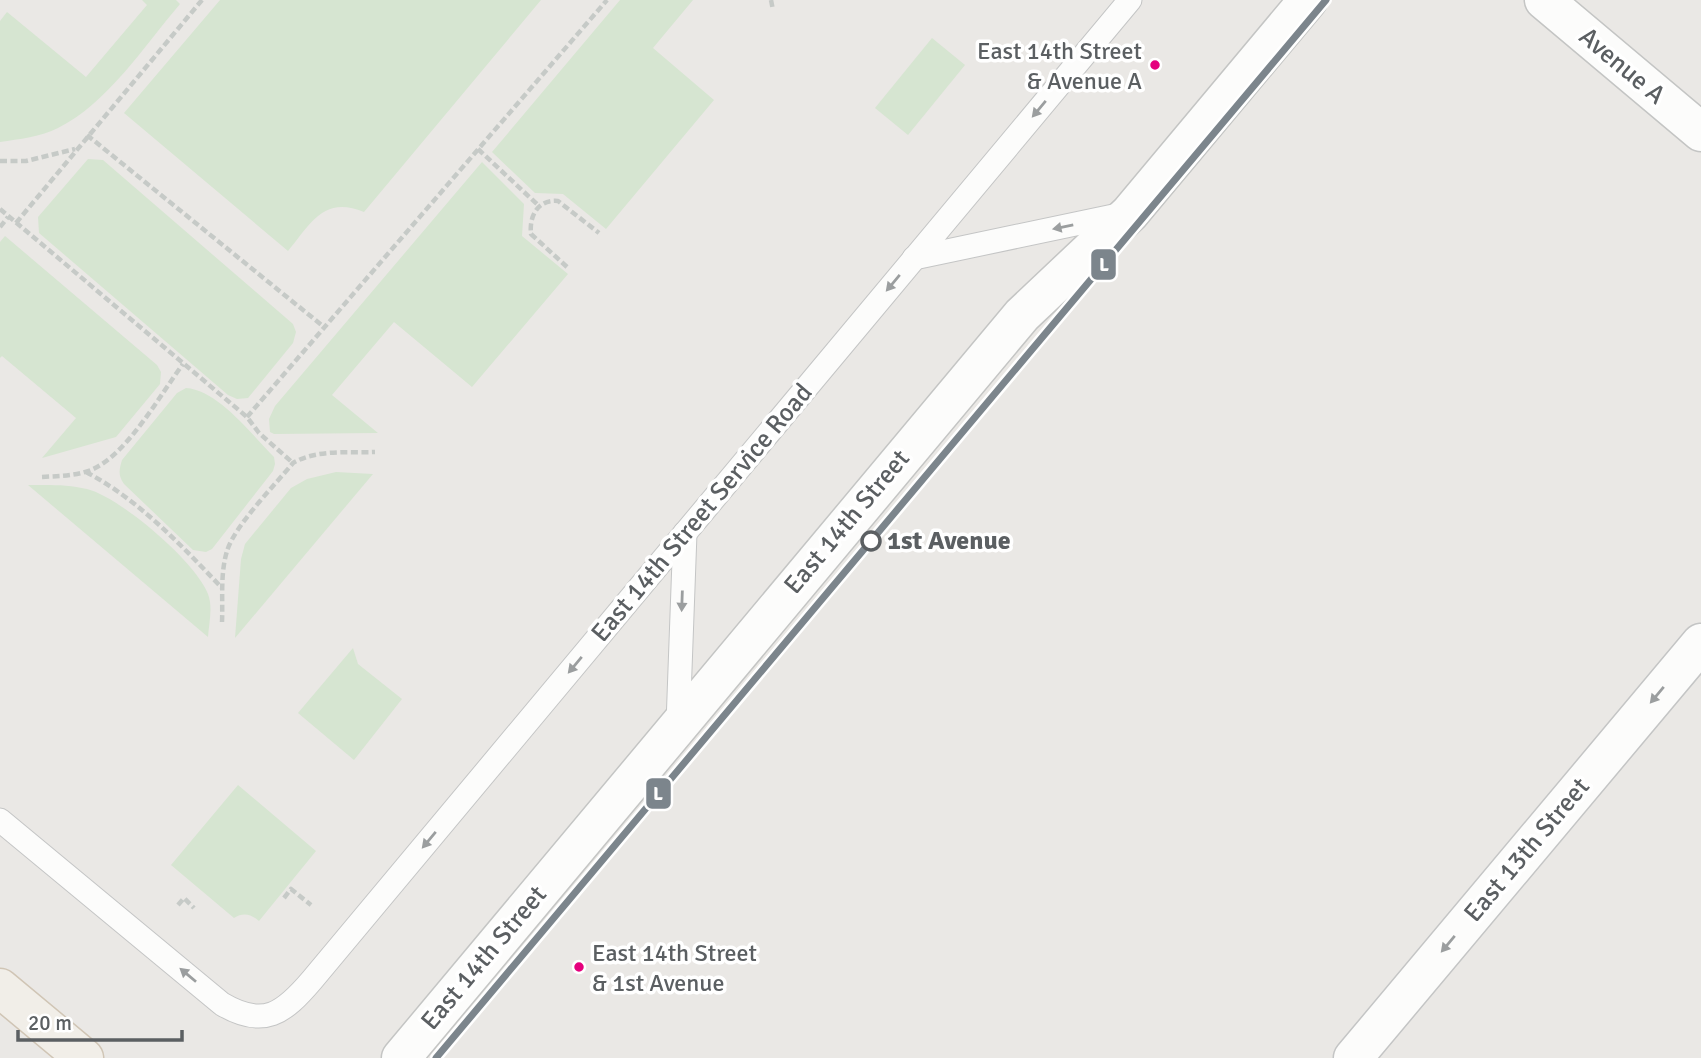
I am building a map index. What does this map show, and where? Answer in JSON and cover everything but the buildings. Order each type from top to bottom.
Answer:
[{"type":"main road","name":"East 14th Street","points":[[401,1058],[1022,315],[1130,213],[1308,0]]},
{"type":"main road","name":"Avenue A","points":[[1544,0],[1701,132]]},
{"type":"main road","name":"East 13th Street","points":[[1353,1058],[1701,643]]},
{"type":"main road","points":[[0,988],[83,1058]]},
{"type":"lane","name":"East 14th Street Service Road","points":[[0,820],[222,1004],[249,1017],[267,1016],[282,1010],[297,998],[1130,0]]},
{"type":"lane","points":[[914,258],[1130,213]]},
{"type":"lane","points":[[678,724],[685,533]]},
{"type":"path","points":[[247,417],[607,0]]},
{"type":"path","points":[[771,0],[773,10]]},
{"type":"path","points":[[16,223],[198,1]]},
{"type":"path","points":[[87,135],[324,327]]},
{"type":"path","points":[[0,161],[37,159],[76,148]]},
{"type":"path","points":[[478,149],[539,206]]},
{"type":"path","points":[[567,267],[531,234],[532,217],[539,206],[544,202],[558,201],[599,233]]},
{"type":"path","points":[[0,209],[247,417],[259,433],[293,463]]},
{"type":"path","points":[[0,227],[8,217]]},
{"type":"path","points":[[42,477],[85,472],[111,458],[126,442],[183,363]]},
{"type":"path","points":[[222,622],[224,566],[232,540],[293,463],[303,457],[317,454],[375,452]]},
{"type":"path","points":[[85,472],[112,486],[142,509],[223,589]]},
{"type":"path","points":[[284,898],[291,889],[311,905]]},
{"type":"path","points":[[178,905],[184,898],[194,908]]},
{"type":"green space","points":[[142,0],[176,0],[180,4],[109,89],[76,117],[58,128],[37,136],[0,142],[0,21],[7,12],[86,77],[147,5]]},
{"type":"green space","points":[[220,0],[541,0],[364,212],[338,207],[328,210],[311,223],[288,251],[124,113]]},
{"type":"green space","points":[[620,0],[693,0],[653,48],[714,100],[606,229],[563,194],[535,193],[492,152]]},
{"type":"green space","points":[[932,38],[965,65],[908,135],[875,108]]},
{"type":"green space","points":[[88,159],[103,160],[293,324],[296,332],[293,343],[248,398],[237,399],[228,395],[39,233],[38,217]]},
{"type":"green space","points":[[482,162],[524,204],[522,236],[568,274],[472,387],[394,322],[332,395],[378,433],[270,432],[269,419],[275,406]]},
{"type":"green space","points":[[5,236],[157,365],[161,372],[160,384],[116,437],[42,458],[76,418],[2,356],[0,358],[0,242]]},
{"type":"green space","points":[[186,388],[210,396],[222,405],[274,457],[275,464],[273,471],[212,549],[206,552],[193,550],[124,484],[120,476],[122,460],[177,393]]},
{"type":"green space","points":[[336,472],[373,474],[235,638],[241,559],[245,544],[291,488],[307,479]]},
{"type":"green space","points":[[28,485],[87,489],[101,494],[137,517],[189,565],[201,581],[209,599],[208,637]]},
{"type":"green space","points":[[353,648],[358,664],[402,699],[354,760],[298,713]]},
{"type":"green space","points":[[238,785],[316,851],[259,921],[247,915],[234,918],[171,865]]},
{"type":"transit line","name":"L","points":[[436,1058],[1326,0]]},
{"type":"place","name":"East 14th Street & Avenue A","points":[[1155,65]]},
{"type":"place","name":"1st Avenue","points":[[871,541]]},
{"type":"place","name":"East 14th Street & 1st Avenue","points":[[579,967]]}]
